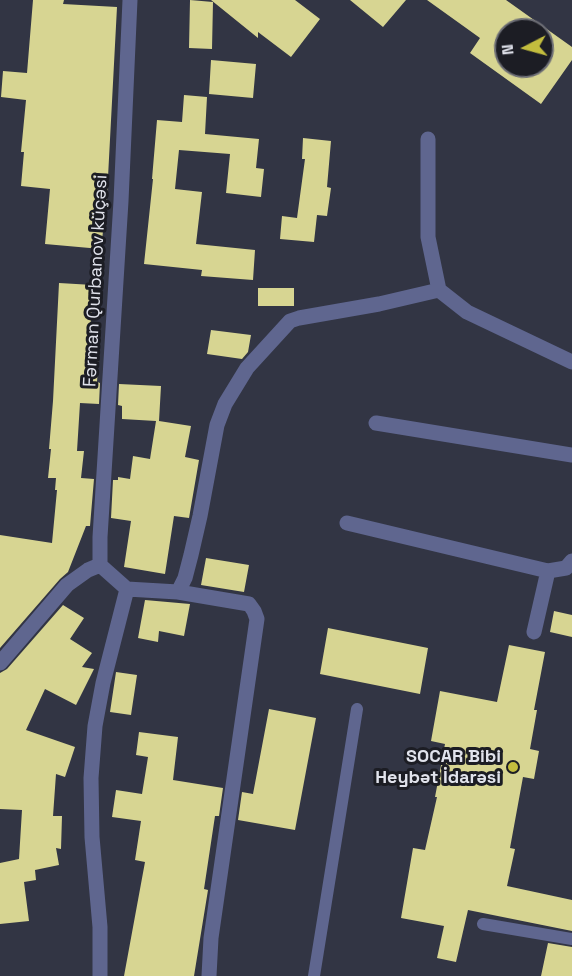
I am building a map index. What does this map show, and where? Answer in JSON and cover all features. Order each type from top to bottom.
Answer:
[{"type":"street","name":"Fərman Qurbanov küçəsi","points":[[100,565],[100,526],[121,201],[130,0]]},
{"type":"street","points":[[428,139],[428,237],[439,290],[467,312],[572,362]]},
{"type":"street","points":[[178,592],[185,578],[201,516],[217,425],[225,404],[247,368],[290,321],[439,290]]},
{"type":"street","points":[[376,423],[572,455]]},
{"type":"street","points":[[347,523],[548,571],[566,568],[572,561]]},
{"type":"street","points":[[0,663],[67,585],[88,570],[100,565],[128,589],[178,592],[249,604],[257,620],[211,938],[209,976]]},
{"type":"street","points":[[534,632],[548,571]]},
{"type":"street","points":[[100,976],[100,927],[92,837],[91,778],[95,726],[103,683],[128,589]]},
{"type":"lane","points":[[314,976],[357,709]]},
{"type":"lane","points":[[483,924],[572,939]]},
{"type":"building","points":[[33,0],[64,0],[63,4],[117,7],[107,196],[101,249],[45,244],[50,189],[21,186],[24,152],[21,152],[26,100],[1,97],[3,71],[27,73]]},
{"type":"building","points":[[190,0],[213,2],[212,49],[189,48]]},
{"type":"building","points":[[211,0],[295,0],[320,19],[291,57],[258,32],[258,38]]},
{"type":"building","points":[[350,0],[406,0],[383,27]]},
{"type":"building","points":[[427,0],[506,0],[531,18],[494,18],[494,70],[470,53],[480,38]]},
{"type":"building","points":[[554,34],[572,47],[572,60],[541,104],[505,78],[554,78]]},
{"type":"building","points":[[211,60],[256,64],[253,98],[209,94]]},
{"type":"building","points":[[184,95],[207,97],[205,134],[259,139],[256,168],[264,169],[261,197],[226,193],[230,154],[179,150],[175,189],[202,192],[196,244],[255,250],[253,280],[201,276],[202,270],[144,264],[157,120],[182,122]]},
{"type":"building","points":[[303,138],[331,141],[327,187],[331,188],[327,216],[317,215],[314,242],[280,239],[282,216],[297,218],[305,159],[302,159]]},
{"type":"building","points":[[59,283],[93,285],[89,350],[99,351],[97,382],[100,383],[99,404],[80,403],[77,451],[84,451],[81,478],[94,479],[90,526],[86,526],[68,572],[0,648],[0,535],[52,543],[57,490],[55,490],[56,478],[48,478]]},
{"type":"building","points":[[258,288],[294,288],[294,306],[258,306]]},
{"type":"building","points":[[211,330],[251,335],[248,352],[242,359],[207,354]]},
{"type":"building","points":[[119,384],[161,386],[159,421],[191,426],[185,457],[199,460],[189,518],[174,516],[165,574],[124,567],[131,521],[111,518],[113,480],[118,480],[118,477],[130,479],[133,456],[150,459],[156,421],[122,419],[122,406],[118,405]]},
{"type":"building","points":[[206,558],[249,565],[244,592],[201,585]]},
{"type":"building","points":[[145,600],[190,604],[184,636],[159,631],[158,642],[138,638]]},
{"type":"building","points":[[63,605],[84,618],[70,639],[92,653],[82,667],[94,669],[76,705],[45,689],[26,730],[75,747],[65,777],[56,774],[53,816],[62,816],[61,849],[56,848],[59,865],[35,870],[36,880],[24,882],[29,921],[0,924],[0,863],[19,859],[22,810],[0,809],[0,673],[7,669]]},
{"type":"building","points":[[554,611],[572,615],[572,637],[550,632]]},
{"type":"building","points":[[328,628],[428,648],[420,694],[320,674]]},
{"type":"building","points":[[509,645],[545,652],[534,710],[537,710],[530,749],[539,751],[534,779],[523,777],[510,848],[515,849],[507,886],[572,900],[572,931],[468,910],[456,962],[437,958],[444,926],[401,918],[413,848],[425,850],[437,797],[435,797],[445,744],[431,741],[440,691],[497,702]]},
{"type":"building","points":[[116,672],[137,675],[131,715],[110,712]]},
{"type":"building","points":[[269,709],[316,718],[295,830],[238,820],[242,792],[253,794]]},
{"type":"building","points":[[139,732],[178,737],[173,780],[223,788],[219,816],[215,816],[204,889],[208,890],[194,976],[124,976],[145,862],[135,860],[141,821],[112,817],[116,790],[142,794],[148,757],[136,755]]},
{"type":"building","points":[[548,943],[572,947],[572,976],[541,976]]},
{"type":"place","name":"SOCAR Bibi Heybət İdarəsi","points":[[513,767]]}]
